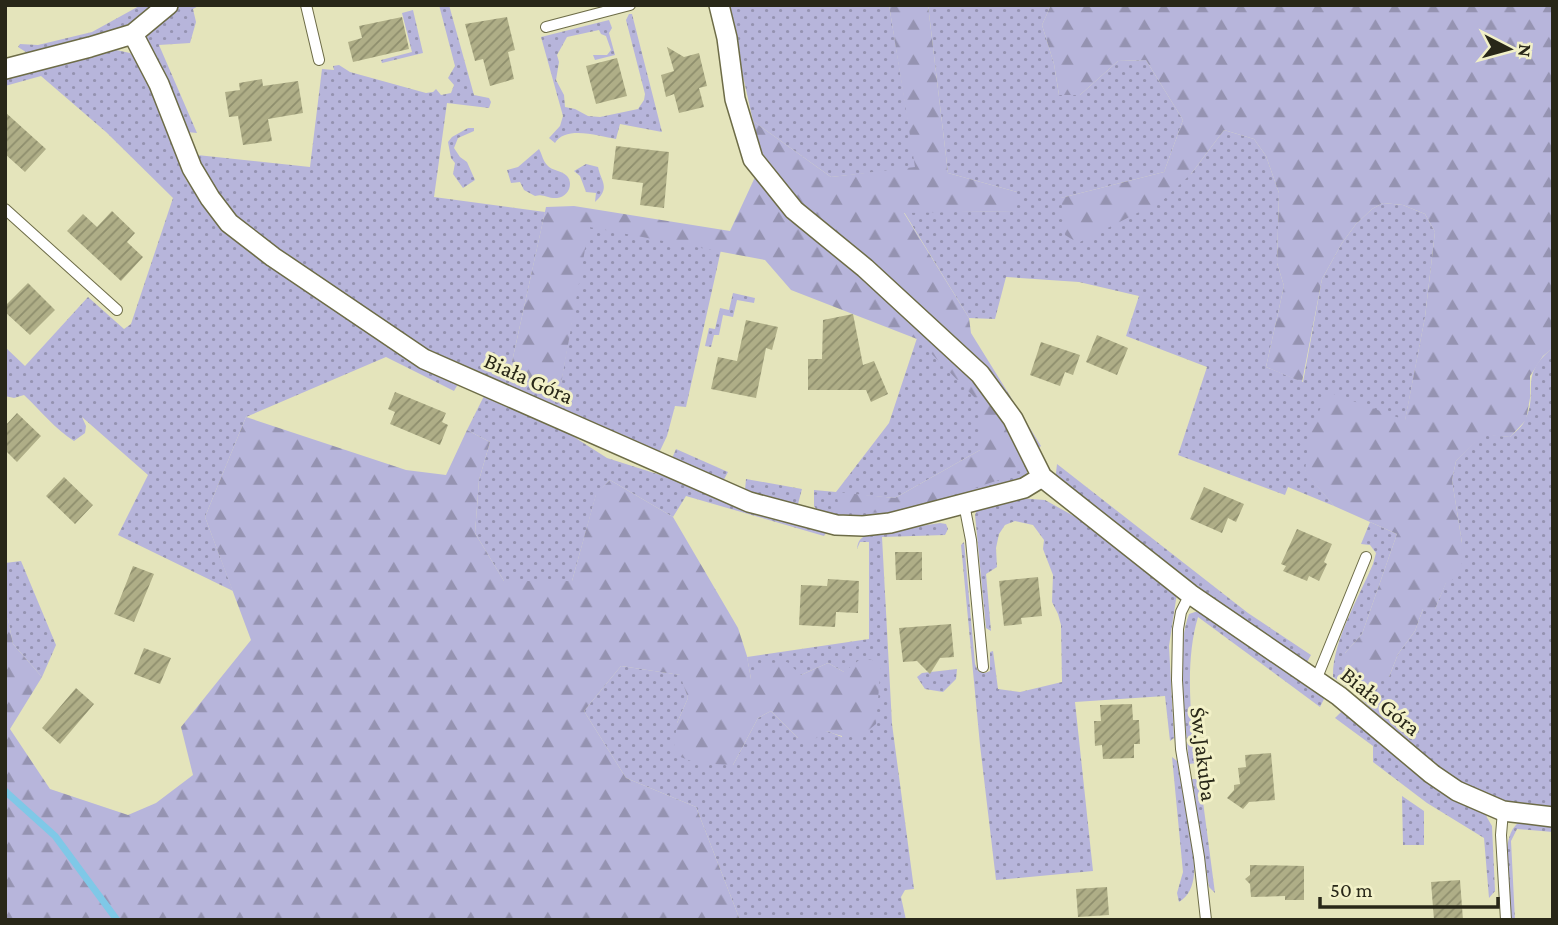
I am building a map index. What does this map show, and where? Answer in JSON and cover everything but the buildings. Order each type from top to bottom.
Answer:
[{"type":"street","points":[[5,69],[133,34],[167,5]]},
{"type":"street","points":[[719,5],[727,38],[735,99],[753,159],[794,210],[865,268],[980,374],[1013,419],[1042,477]]},
{"type":"street","name":"Biała Góra","points":[[133,34],[159,84],[192,168],[229,223],[273,257],[424,359],[749,502],[836,525],[890,523],[1024,488],[1042,477],[1190,594],[1339,696],[1432,774],[1457,791],[1503,811],[1553,817]]},
{"type":"lane","points":[[306,5],[319,60]]},
{"type":"lane","points":[[546,27],[630,5]]},
{"type":"lane","points":[[5,209],[117,310]]},
{"type":"lane","points":[[964,504],[971,540],[983,667]]},
{"type":"lane","points":[[1316,680],[1366,557]]},
{"type":"lane","name":"Św.Jakuba","points":[[1190,594],[1181,612],[1178,629],[1177,680],[1181,749],[1199,857],[1206,920]]},
{"type":"lane","points":[[1503,811],[1501,835],[1506,920]]},
{"type":"green space","points":[[141,5],[157,5],[128,24],[80,42],[29,54],[18,47],[20,44],[38,45],[92,32]]},
{"type":"green space","points":[[176,5],[200,5],[193,9],[196,22],[190,43],[159,45],[197,133],[187,132],[146,40],[148,33]]},
{"type":"green space","points":[[439,5],[449,5],[474,95],[489,98],[491,102],[489,108],[447,103],[434,197],[545,212],[510,371],[560,389],[588,226],[721,250],[686,407],[675,406],[667,436],[658,455],[423,350],[255,234],[224,205],[207,181],[197,155],[310,167],[322,69],[334,70],[333,66],[339,65],[350,72],[426,93],[436,89],[441,95],[451,93],[454,85],[448,78],[455,66]]},
{"type":"green space","points":[[727,5],[889,5],[916,168],[831,177],[753,121]]},
{"type":"green space","points":[[889,5],[928,5],[948,173],[1017,192],[1017,211],[904,213],[969,318],[971,333],[1041,446],[1002,479],[898,513],[840,512],[836,492],[895,498],[980,450],[979,402],[917,339],[791,290],[765,260],[589,227],[560,390],[510,371],[546,207],[574,206],[730,231],[756,175],[761,157],[753,121],[831,177],[915,167]]},
{"type":"green space","points":[[928,5],[1051,5],[1042,25],[1054,64],[1059,95],[1080,95],[1118,61],[1146,60],[1183,120],[1164,172],[1061,198],[1191,174],[1224,130],[1254,139],[1266,156],[1279,193],[1277,263],[1284,286],[1266,367],[1303,382],[1322,279],[1356,224],[1383,203],[1403,205],[1425,214],[1435,232],[1425,317],[1405,421],[1305,471],[1334,506],[1288,487],[1285,495],[1178,455],[1207,367],[1126,336],[1139,296],[1079,282],[1006,277],[995,319],[969,318],[904,212],[1017,211],[1017,192],[948,173]]},
{"type":"green space","points":[[1051,5],[1553,5],[1553,348],[1543,356],[1530,376],[1526,420],[1510,437],[1482,435],[1456,461],[1452,480],[1462,543],[1461,575],[1446,583],[1435,609],[1423,609],[1415,631],[1398,654],[1389,677],[1364,685],[1348,677],[1345,653],[1362,634],[1397,534],[1334,506],[1305,472],[1309,433],[1328,392],[1405,420],[1425,317],[1435,232],[1425,214],[1403,205],[1383,203],[1372,209],[1342,243],[1322,279],[1302,382],[1266,367],[1284,286],[1277,263],[1279,193],[1266,156],[1254,139],[1224,130],[1191,174],[1163,200],[1078,243],[1065,235],[1061,198],[1164,172],[1183,120],[1146,60],[1118,61],[1080,95],[1059,95],[1054,64],[1042,25]]},
{"type":"green space","points":[[413,10],[423,53],[382,63],[381,60],[412,52],[402,13]]},
{"type":"green space","points":[[629,14],[632,14],[662,132],[620,124],[616,139],[574,133],[566,134],[555,143],[549,138],[560,126],[563,116],[541,37],[609,20],[612,28],[609,33],[615,55],[595,60],[593,55],[607,55],[611,50],[606,36],[599,30],[567,37],[557,55],[559,62],[556,80],[564,95],[565,107],[588,116],[600,117],[638,109],[645,94],[626,20]]},
{"type":"green space","points":[[107,48],[130,53],[139,62],[155,91],[186,180],[212,214],[458,384],[454,391],[386,357],[246,417],[205,517],[233,591],[118,535],[148,475],[82,417],[86,426],[85,433],[74,441],[24,395],[14,398],[5,396],[5,347],[25,366],[88,297],[124,329],[131,324],[173,198],[106,132],[41,76],[5,86],[5,76]]},
{"type":"green space","points":[[468,128],[474,128],[474,131],[458,138],[454,148],[467,162],[475,180],[463,188],[453,174],[455,163],[451,158],[448,142]]},
{"type":"green space","points":[[539,149],[547,165],[569,179],[569,190],[561,197],[535,196],[524,190],[520,182],[511,183],[507,170],[518,167]]},
{"type":"green space","points":[[586,164],[598,167],[604,184],[603,192],[595,202],[596,193],[586,192],[580,176],[574,171]]},
{"type":"green space","points":[[733,293],[755,298],[754,303],[737,300],[733,317],[723,315],[719,335],[714,335],[711,347],[705,346],[709,328],[715,329],[720,308],[729,310]]},
{"type":"green space","points":[[917,338],[980,402],[980,450],[895,498],[836,493],[898,513],[1027,458],[1027,475],[1022,479],[948,502],[894,515],[868,518],[819,513],[814,506],[814,490],[836,492],[889,423]]},
{"type":"green space","points":[[1553,348],[1553,811],[1506,804],[1469,790],[1403,741],[1353,691],[1333,677],[1337,649],[1376,553],[1370,545],[1361,544],[1370,522],[1397,534],[1362,634],[1345,653],[1389,677],[1398,654],[1415,631],[1423,609],[1435,609],[1462,543],[1452,480],[1456,461],[1482,434],[1510,437],[1521,427],[1529,410],[1532,375],[1542,358]]},
{"type":"green space","points":[[485,394],[560,428],[607,458],[826,533],[824,536],[686,496],[673,517],[610,480],[596,495],[572,581],[504,581],[475,533],[479,480],[490,442],[467,430]]},
{"type":"green space","points":[[246,417],[406,470],[446,475],[467,430],[490,442],[479,480],[475,533],[504,581],[572,581],[596,494],[610,480],[673,517],[738,628],[751,679],[770,663],[787,662],[801,675],[828,663],[844,672],[863,657],[881,663],[876,724],[870,729],[847,737],[827,731],[809,743],[798,738],[771,711],[758,718],[733,765],[696,763],[673,754],[677,723],[688,698],[680,675],[621,666],[584,711],[626,778],[696,807],[740,920],[5,920],[5,618],[8,619],[13,644],[42,677],[10,729],[50,789],[128,815],[156,803],[193,775],[181,727],[251,640],[205,517]]},
{"type":"green space","points":[[676,449],[728,472],[722,483],[671,461]]},
{"type":"green space","points":[[1057,464],[1248,613],[1311,655],[1306,664],[1193,585],[1055,482]]},
{"type":"green space","points":[[746,479],[802,489],[798,504],[794,507],[748,495],[745,490]]},
{"type":"green space","points":[[1018,498],[1045,500],[1072,515],[1102,534],[1177,593],[1169,646],[1174,738],[1170,741],[1165,696],[1075,702],[1093,871],[996,880],[961,545],[964,542],[975,664],[978,671],[990,671],[990,652],[993,651],[998,689],[1020,692],[1062,682],[1061,625],[1052,602],[1053,575],[1043,549],[1044,540],[1033,525],[1015,521],[1005,525],[999,534],[996,548],[997,567],[986,574],[991,631],[986,628],[975,515],[977,509]]},
{"type":"green space","points":[[946,524],[948,529],[945,535],[882,537],[892,724],[914,889],[905,890],[901,897],[906,920],[740,920],[696,807],[626,778],[584,711],[621,666],[681,675],[688,698],[677,723],[733,765],[758,718],[771,711],[798,738],[827,731],[842,737],[844,672],[828,663],[801,675],[751,679],[747,657],[869,639],[869,542],[860,542],[857,549],[859,541],[870,534]]},
{"type":"green space","points":[[21,561],[56,645],[42,677],[13,644],[8,619],[5,618],[5,563]]},
{"type":"green space","points":[[1201,610],[1322,693],[1324,699],[1320,707],[1198,617],[1190,670],[1192,727],[1197,763],[1189,764],[1182,688],[1182,648],[1189,614]]},
{"type":"green space","points":[[957,669],[956,679],[943,692],[925,689],[917,677],[922,673]]},
{"type":"green space","points":[[1342,711],[1446,792],[1485,814],[1492,826],[1495,891],[1489,898],[1484,838],[1427,803],[1373,762],[1373,746],[1335,718]]},
{"type":"green space","points":[[1172,757],[1177,761],[1194,862],[1191,887],[1179,902],[1177,893],[1183,872]]},
{"type":"green space","points":[[1192,779],[1200,779],[1215,893],[1209,887]]},
{"type":"green space","points":[[1402,796],[1424,811],[1424,845],[1403,845]]},
{"type":"green space","points":[[1519,822],[1553,823],[1553,832],[1517,829],[1511,841],[1515,920],[1511,920],[1508,841]]},
{"type":"waterway","points":[[5,791],[55,836],[117,920]]}]
